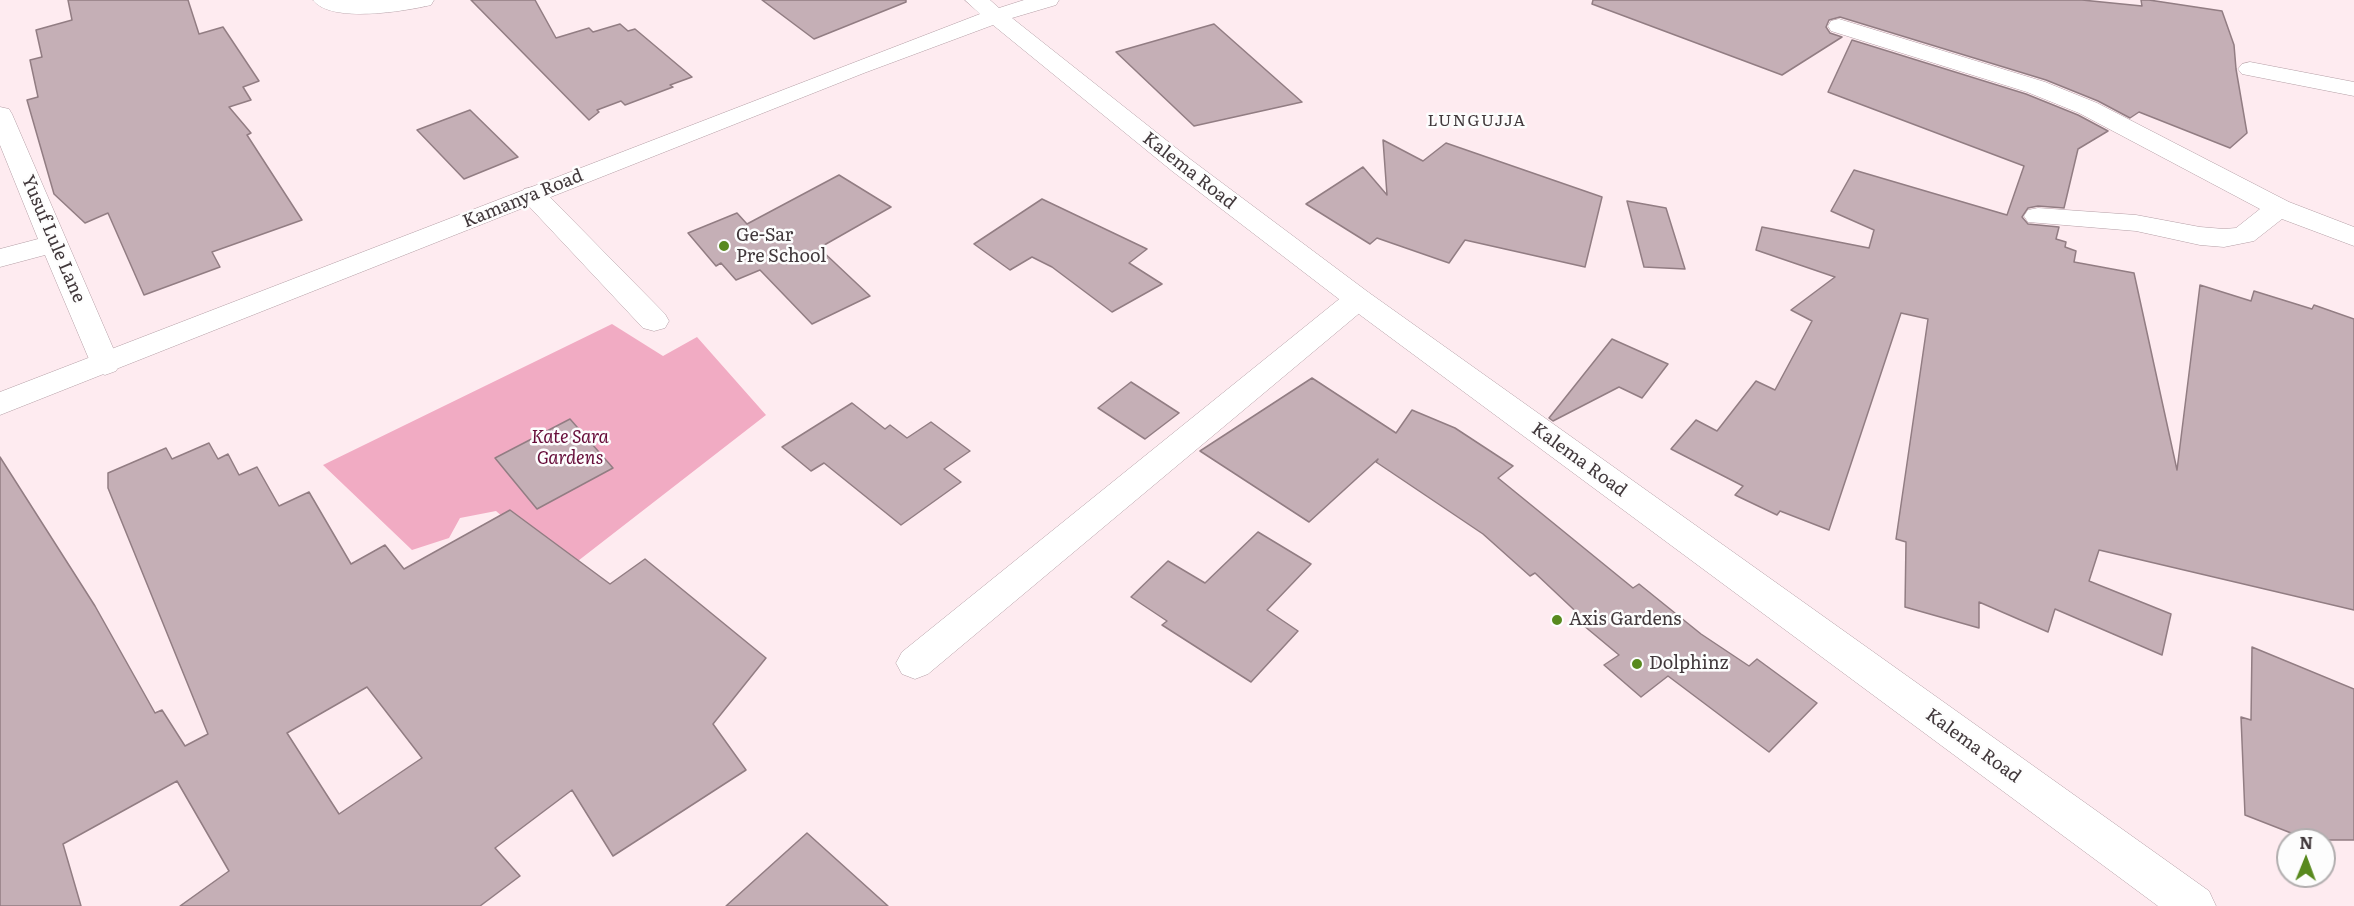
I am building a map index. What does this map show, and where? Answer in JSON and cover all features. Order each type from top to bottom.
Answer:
[{"type":"street","points":[[324,0],[351,8],[378,7],[423,0]]},
{"type":"street","name":"Kamanya Road","points":[[0,404],[844,72],[986,8],[1048,0]]},
{"type":"street","name":"Kalema Road","points":[[986,8],[1181,165],[1358,299],[2194,906]]},
{"type":"street","points":[[1839,26],[2036,87],[2088,108],[2278,208],[2354,237]]},
{"type":"street","points":[[2250,69],[2354,89]]},
{"type":"street","name":"Yusuf Lule Lane","points":[[0,114],[105,364]]},
{"type":"street","points":[[533,195],[654,321]]},
{"type":"street","points":[[2038,216],[2136,223],[2200,236],[2224,238],[2244,235],[2278,208]]},
{"type":"street","points":[[0,258],[55,243]]},
{"type":"street","points":[[915,663],[1358,299]]},
{"type":"green space","name":"Kate Sara Gardens","points":[[612,324],[663,356],[697,337],[766,415],[565,571],[496,511],[460,518],[449,538],[412,550],[323,465]]},
{"type":"building","points":[[68,0],[188,0],[199,34],[223,27],[259,81],[243,87],[251,100],[229,107],[251,133],[247,135],[302,220],[212,252],[220,267],[144,295],[108,213],[85,223],[54,194],[27,100],[38,97],[30,60],[42,57],[36,30],[72,20]]},
{"type":"building","points":[[471,0],[535,0],[556,38],[589,28],[593,32],[620,24],[628,31],[635,29],[692,77],[670,85],[673,87],[625,105],[621,101],[597,110],[599,112],[589,120]]},
{"type":"building","points":[[762,0],[906,0],[906,2],[814,39]]},
{"type":"building","points":[[1593,0],[2082,0],[2142,6],[2141,0],[2149,0],[2222,11],[2234,45],[2247,133],[2230,148],[2139,112],[2130,118],[2098,101],[2046,80],[1840,17],[1829,20],[1826,27],[1830,33],[1842,37],[1782,75],[1592,4]]},
{"type":"building","points":[[1214,24],[1302,102],[1194,126],[1116,52]]},
{"type":"building","points":[[1852,40],[2026,94],[2078,115],[2108,131],[2078,149],[2064,208],[2038,206],[2028,208],[2022,217],[2028,224],[2059,227],[2056,239],[2066,242],[2065,247],[2076,251],[2074,262],[2134,273],[2177,470],[2200,285],[2251,301],[2254,291],[2312,309],[2314,305],[2354,319],[2354,610],[2099,550],[2089,581],[2171,614],[2162,655],[2055,609],[2048,632],[1979,602],[1979,628],[1905,607],[1906,542],[1896,539],[1928,319],[1901,313],[1829,530],[1780,511],[1777,515],[1735,495],[1743,486],[1671,449],[1696,420],[1717,431],[1756,381],[1775,390],[1812,321],[1791,310],[1835,277],[1756,250],[1762,227],[1869,248],[1874,230],[1831,211],[1854,170],[2007,215],[2024,166],[1828,92]]},
{"type":"building","points":[[470,110],[518,157],[464,179],[417,130]]},
{"type":"building","points":[[1383,140],[1423,161],[1446,143],[1602,197],[1585,267],[1465,240],[1449,263],[1377,238],[1370,244],[1306,204],[1363,167],[1387,195]]},
{"type":"building","points":[[839,175],[891,207],[819,248],[870,296],[812,324],[760,270],[736,280],[721,263],[716,266],[688,233],[737,213],[747,224]]},
{"type":"building","points":[[1042,199],[1147,249],[1129,263],[1162,284],[1112,312],[1052,267],[1032,257],[1010,270],[974,244]]},
{"type":"building","points":[[1627,201],[1666,208],[1685,269],[1644,267]]},
{"type":"building","points":[[1612,339],[1668,364],[1642,398],[1619,387],[1553,421],[1549,418]]},
{"type":"building","points":[[1312,378],[1396,433],[1412,410],[1455,428],[1513,466],[1498,478],[1633,588],[1639,584],[1701,634],[1749,666],[1757,659],[1817,703],[1769,752],[1668,676],[1641,697],[1604,665],[1619,655],[1583,625],[1587,622],[1535,573],[1530,576],[1483,534],[1376,462],[1378,459],[1309,522],[1200,451]]},
{"type":"building","points":[[1131,382],[1179,413],[1145,439],[1098,408]]},
{"type":"building","points":[[852,403],[885,429],[890,425],[907,438],[931,422],[970,451],[944,469],[961,482],[901,525],[824,463],[811,471],[782,447]]},
{"type":"building","points":[[570,419],[613,468],[537,509],[495,458]]},
{"type":"building","points":[[209,443],[218,459],[228,454],[239,475],[257,467],[279,506],[309,492],[351,564],[385,545],[404,569],[510,510],[610,584],[645,559],[766,658],[713,724],[746,770],[613,856],[572,790],[495,848],[520,876],[480,906],[180,906],[229,871],[177,781],[63,844],[81,906],[0,906],[0,457],[95,606],[155,713],[162,710],[185,746],[208,734],[108,488],[108,473],[166,448],[172,459]],"holes":[[[367,687],[422,758],[339,814],[287,733]]]},
{"type":"building","points":[[1258,532],[1311,564],[1267,610],[1298,631],[1251,682],[1162,625],[1167,621],[1131,597],[1168,561],[1205,583]]},
{"type":"building","points":[[2252,647],[2354,689],[2354,840],[2336,840],[2336,828],[2278,828],[2245,815],[2241,717],[2251,720]]},
{"type":"building","points":[[807,833],[888,906],[726,906]]},
{"type":"place","name":"Ge-Sar Pre School","points":[[724,246]]},
{"type":"place","name":"Axis Gardens","points":[[1557,620]]},
{"type":"place","name":"Dolphinz","points":[[1637,664]]},
{"type":"district","name":"LUNGUJJA","points":[[1477,121]]}]
